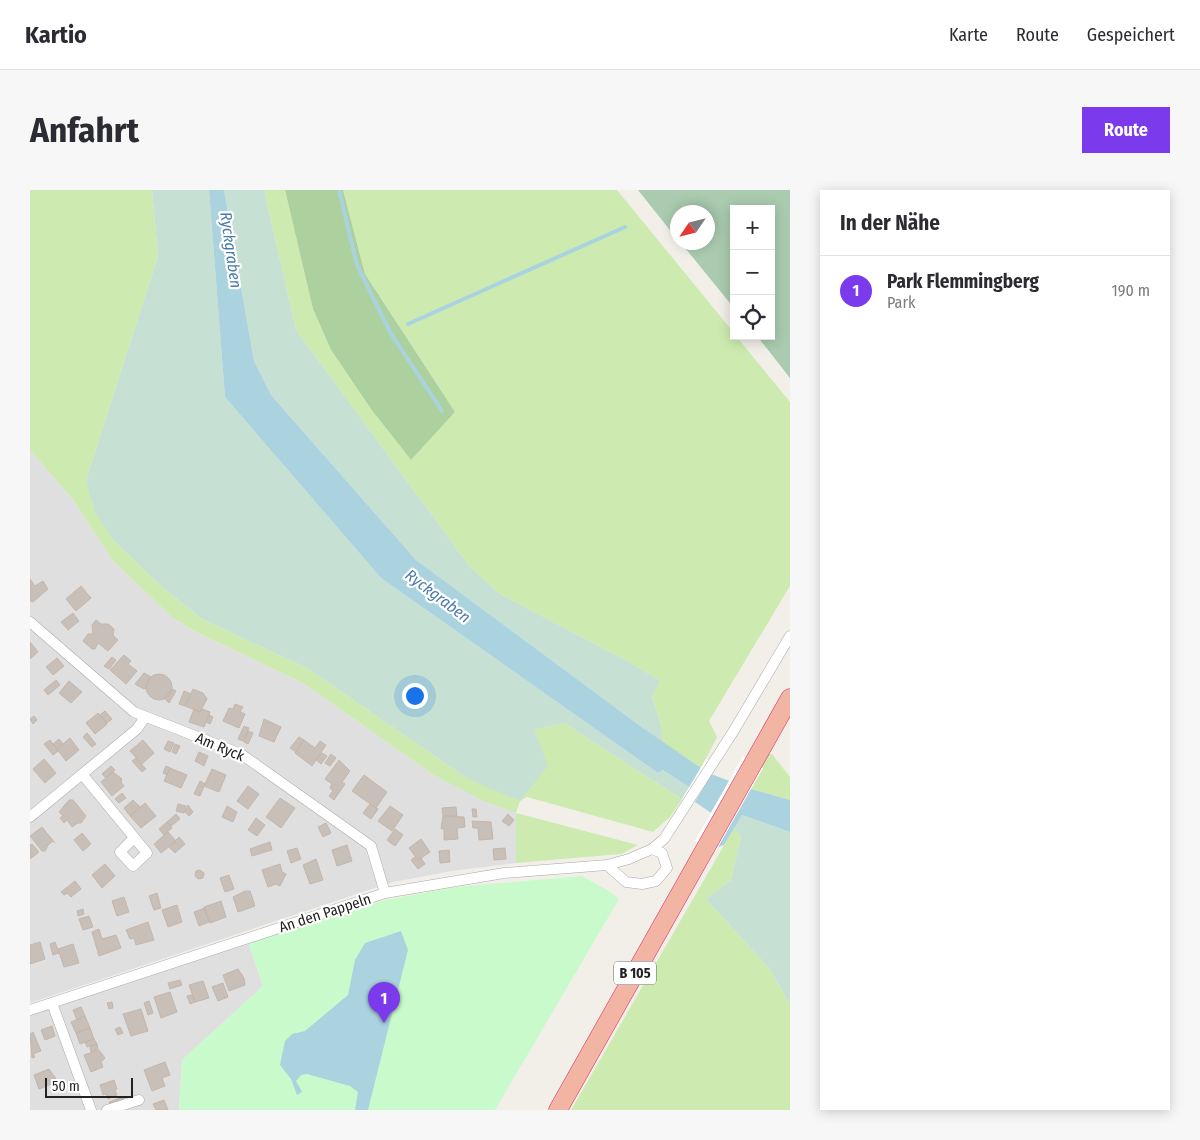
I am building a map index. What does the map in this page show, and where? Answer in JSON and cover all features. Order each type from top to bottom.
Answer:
[{"type":"highway","name":"B 105","points":[[558,1110],[790,698]]},
{"type":"street","name":"Am Ryck","points":[[30,622],[134,712],[242,754],[371,846],[385,893]]},
{"type":"street","name":"An den Pappeln","points":[[30,1010],[385,893],[504,873],[607,865],[629,859],[652,849],[664,839],[733,732],[790,636]]},
{"type":"street","points":[[30,817],[137,729],[145,717]]},
{"type":"street","points":[[82,774],[134,838]]},
{"type":"street","points":[[607,865],[626,882],[642,884],[656,881],[666,868],[662,853],[652,849]]},
{"type":"street","points":[[52,1003],[91,1110]]},
{"type":"street","points":[[107,1110],[139,1100]]},
{"type":"shaded area","points":[[30,450],[74,501],[113,561],[172,617],[196,632],[303,683],[435,776],[483,801],[516,813],[516,863],[452,871],[393,882],[30,1003]]},
{"type":"shaded area","points":[[248,942],[263,986],[182,1060],[179,1110],[30,1110],[30,1014]]},
{"type":"green space","points":[[30,190],[152,190],[158,256],[86,480],[114,541],[160,585],[202,619],[307,668],[468,779],[534,730],[564,723],[682,799],[670,817],[653,832],[527,797],[520,801],[516,813],[483,801],[435,776],[303,683],[196,632],[172,617],[113,561],[74,501],[30,450]]},
{"type":"green space","points":[[152,190],[209,190],[225,397],[381,578],[658,773],[663,770],[689,787],[682,799],[564,723],[534,730],[548,766],[520,801],[468,779],[307,668],[202,619],[160,585],[114,541],[95,512],[86,480],[158,256]]},
{"type":"green space","points":[[224,190],[264,190],[296,330],[470,567],[500,594],[631,663],[660,681],[652,697],[662,729],[662,742],[416,560],[271,395],[254,361]]},
{"type":"green space","points":[[264,190],[285,190],[313,309],[331,350],[371,409],[411,460],[455,412],[365,274],[343,190],[617,190],[730,328],[730,340],[739,340],[790,402],[790,586],[709,721],[717,737],[701,768],[662,742],[662,729],[652,697],[660,681],[631,663],[500,594],[470,567],[296,330]]},
{"type":"green space","points":[[285,190],[343,190],[365,274],[455,412],[411,460],[371,409],[331,350],[313,309]]},
{"type":"green space","points":[[638,190],[790,190],[790,378],[760,340],[775,340],[775,205],[730,205],[730,303],[687,250],[715,250],[715,205],[670,205],[670,230]]},
{"type":"green space","points":[[767,754],[772,754],[790,777],[790,800],[751,789],[763,768],[759,765]]},
{"type":"green space","points":[[516,813],[638,845],[621,854],[516,863]]},
{"type":"green space","points":[[742,815],[790,832],[790,1004],[769,968],[706,899],[731,880],[741,837],[734,828]]},
{"type":"green space","points":[[734,828],[741,837],[731,880],[706,899],[769,968],[790,1004],[790,1110],[571,1110]]},
{"type":"green space","points":[[582,876],[609,891],[619,899],[495,1110],[179,1110],[182,1060],[263,986],[248,942],[385,900],[456,887]]},
{"type":"water","name":"Ryckgraben","points":[[209,190],[224,190],[254,361],[271,395],[416,560],[643,728],[701,768],[711,774],[751,789],[790,800],[790,832],[742,815],[724,845],[718,847],[730,826],[685,795],[689,787],[663,770],[658,773],[381,578],[225,397]]},
{"type":"water","points":[[401,931],[408,950],[368,1110],[355,1110],[358,1092],[350,1086],[307,1074],[301,1075],[296,1081],[302,1092],[297,1095],[291,1079],[280,1065],[285,1041],[292,1034],[305,1031],[348,995],[355,960],[365,943]]},
{"type":"pier","points":[[743,756],[763,768],[715,852],[695,841]]},
{"type":"pier","points":[[706,759],[717,765],[693,805],[682,799]]},
{"type":"building","points":[[30,579],[35,586],[43,581],[48,589],[33,602],[30,601]]},
{"type":"building","points":[[81,586],[91,598],[76,611],[66,599]]},
{"type":"building","points":[[73,613],[79,621],[68,630],[61,622]]},
{"type":"building","points":[[96,620],[101,624],[108,624],[114,629],[113,635],[118,640],[108,651],[98,643],[95,649],[92,649],[83,641],[88,634],[93,634],[92,625]]},
{"type":"building","points":[[30,642],[38,652],[30,659]]},
{"type":"building","points":[[124,655],[131,661],[128,664],[137,671],[126,684],[110,670]]},
{"type":"building","points":[[112,657],[116,660],[109,669],[104,666]]},
{"type":"building","points":[[57,658],[64,666],[53,675],[46,667]]},
{"type":"building","points":[[144,673],[151,677],[146,685],[147,688],[144,689],[135,684]]},
{"type":"building","points":[[159,674],[168,678],[172,687],[168,696],[159,700],[150,696],[146,687],[150,678]]},
{"type":"building","points":[[56,680],[60,685],[48,695],[44,690]]},
{"type":"building","points":[[69,681],[82,692],[71,703],[59,693]]},
{"type":"building","points":[[172,689],[176,691],[169,703],[164,698]]},
{"type":"building","points":[[193,689],[203,693],[207,699],[200,712],[185,706]]},
{"type":"building","points":[[184,691],[191,694],[185,706],[179,704]]},
{"type":"building","points":[[235,704],[243,707],[240,712],[245,714],[239,728],[223,721],[229,708],[233,709]]},
{"type":"building","points":[[194,709],[200,712],[202,709],[210,712],[204,727],[189,722]]},
{"type":"building","points":[[105,711],[112,719],[107,723],[100,715]]},
{"type":"building","points":[[98,713],[107,724],[95,734],[86,723]]},
{"type":"building","points":[[209,715],[213,717],[210,724],[206,722]]},
{"type":"building","points":[[34,716],[37,720],[33,724],[30,719]]},
{"type":"building","points":[[264,719],[281,727],[274,742],[259,736]]},
{"type":"building","points":[[244,726],[249,728],[243,741],[238,739]]},
{"type":"building","points":[[248,731],[253,733],[248,744],[244,742]]},
{"type":"building","points":[[87,733],[96,744],[92,747],[83,737]]},
{"type":"building","points":[[299,737],[304,740],[296,752],[290,748]]},
{"type":"building","points":[[70,738],[79,750],[66,761],[57,749]]},
{"type":"building","points":[[59,739],[63,744],[57,748],[53,744]]},
{"type":"building","points":[[50,740],[58,751],[53,755],[44,744]]},
{"type":"building","points":[[143,740],[154,753],[142,764],[130,751]]},
{"type":"building","points":[[304,740],[315,748],[320,741],[326,745],[312,766],[295,753]]},
{"type":"building","points":[[168,741],[174,743],[170,752],[164,749]]},
{"type":"building","points":[[175,744],[180,746],[176,754],[172,752]]},
{"type":"building","points":[[199,752],[208,756],[204,766],[195,761]]},
{"type":"building","points":[[322,753],[327,756],[321,764],[316,760]]},
{"type":"building","points":[[331,754],[336,758],[330,766],[325,763]]},
{"type":"building","points":[[136,758],[146,769],[142,772],[132,761]]},
{"type":"building","points":[[44,759],[56,773],[45,783],[33,769]]},
{"type":"building","points":[[339,760],[350,771],[342,782],[345,784],[334,800],[329,796],[333,791],[330,788],[332,784],[325,779]]},
{"type":"building","points":[[111,766],[115,770],[106,778],[102,774]]},
{"type":"building","points":[[166,766],[170,768],[167,775],[163,773]]},
{"type":"building","points":[[170,768],[187,775],[181,788],[164,781]]},
{"type":"building","points":[[212,769],[226,775],[219,792],[204,786]]},
{"type":"building","points":[[113,772],[122,779],[121,782],[124,786],[112,796],[101,782]]},
{"type":"building","points":[[364,775],[387,792],[376,808],[352,791]]},
{"type":"building","points":[[200,781],[205,784],[200,796],[194,794]]},
{"type":"building","points":[[248,786],[259,794],[248,809],[237,801]]},
{"type":"building","points":[[122,793],[126,798],[119,803],[115,799]]},
{"type":"building","points":[[280,798],[295,808],[281,828],[266,817]]},
{"type":"building","points":[[69,800],[73,800],[86,816],[81,823],[72,827],[67,820],[64,823],[60,818],[63,816],[59,812]]},
{"type":"building","points":[[133,800],[140,807],[130,816],[124,808]]},
{"type":"building","points":[[145,803],[156,816],[141,828],[130,816]]},
{"type":"building","points":[[178,804],[186,806],[184,813],[176,811]]},
{"type":"building","points":[[370,804],[378,809],[371,819],[363,813]]},
{"type":"building","points":[[188,805],[193,812],[189,816],[185,812]]},
{"type":"building","points":[[227,806],[237,812],[233,822],[222,817]]},
{"type":"building","points":[[390,806],[403,815],[392,831],[378,821]]},
{"type":"building","points":[[456,807],[457,816],[443,816],[442,808]]},
{"type":"building","points":[[472,809],[476,809],[477,817],[473,817]]},
{"type":"building","points":[[176,814],[180,819],[171,826],[167,822]]},
{"type":"building","points":[[508,814],[514,820],[509,826],[502,821]]},
{"type":"building","points":[[443,816],[464,817],[465,827],[457,828],[458,839],[444,840],[444,828],[441,829]]},
{"type":"building","points":[[256,818],[265,825],[257,836],[248,830]]},
{"type":"building","points":[[472,821],[491,822],[493,839],[479,840],[478,828],[473,828]]},
{"type":"building","points":[[167,822],[172,828],[164,835],[159,829]]},
{"type":"building","points":[[326,823],[331,833],[323,837],[318,827]]},
{"type":"building","points":[[42,827],[55,843],[53,841],[48,845],[45,851],[42,851],[30,836]]},
{"type":"building","points":[[395,829],[403,835],[395,846],[387,840]]},
{"type":"building","points":[[168,832],[176,841],[161,853],[154,844]]},
{"type":"building","points":[[82,833],[91,844],[83,851],[74,840]]},
{"type":"building","points":[[179,837],[185,844],[175,853],[169,847]]},
{"type":"building","points":[[421,839],[430,852],[418,860],[409,848]]},
{"type":"building","points":[[270,842],[272,850],[252,856],[250,849]]},
{"type":"building","points":[[32,844],[39,852],[30,859],[30,845]]},
{"type":"building","points":[[347,845],[352,861],[337,866],[332,850]]},
{"type":"building","points":[[297,848],[301,859],[291,863],[287,851]]},
{"type":"building","points":[[505,848],[506,859],[494,860],[493,849]]},
{"type":"building","points":[[449,850],[450,862],[440,863],[439,851]]},
{"type":"building","points":[[415,857],[418,860],[421,858],[425,864],[418,869],[411,860]]},
{"type":"building","points":[[316,859],[323,880],[310,884],[303,865]]},
{"type":"building","points":[[105,864],[115,876],[102,888],[92,875]]},
{"type":"building","points":[[280,864],[282,872],[286,874],[280,886],[276,884],[268,887],[262,870]]},
{"type":"building","points":[[200,870],[204,873],[203,878],[198,879],[195,876],[196,871]]},
{"type":"building","points":[[229,875],[234,889],[225,892],[220,878]]},
{"type":"building","points":[[75,881],[81,889],[71,897],[67,893],[64,895],[61,892]]},
{"type":"building","points":[[245,891],[250,891],[255,906],[238,912],[233,897]]},
{"type":"building","points":[[157,893],[161,908],[154,910],[149,896]]},
{"type":"building","points":[[124,897],[129,912],[117,916],[112,901]]},
{"type":"building","points":[[221,901],[226,917],[210,923],[204,907]]},
{"type":"building","points":[[177,905],[182,922],[168,927],[162,910]]},
{"type":"building","points":[[205,908],[209,922],[199,926],[194,912]]},
{"type":"building","points":[[83,909],[84,914],[78,916],[77,911]]},
{"type":"building","points":[[89,916],[93,927],[83,930],[79,919]]},
{"type":"building","points":[[148,922],[154,940],[136,945],[134,938],[130,939],[126,930]]},
{"type":"building","points":[[99,929],[102,939],[116,935],[121,948],[99,956],[92,932]]},
{"type":"building","points":[[40,942],[45,959],[30,964],[30,945]]},
{"type":"building","points":[[55,942],[59,953],[53,955],[50,944]]},
{"type":"building","points":[[73,944],[79,963],[64,967],[58,949]]},
{"type":"building","points":[[238,969],[244,978],[245,985],[229,991],[223,975]]},
{"type":"building","points":[[180,980],[182,985],[170,989],[168,983]]},
{"type":"building","points":[[203,981],[209,998],[195,1002],[189,985]]},
{"type":"building","points":[[223,983],[228,997],[218,1001],[212,987]]},
{"type":"building","points":[[170,992],[177,1012],[161,1018],[154,997]]},
{"type":"building","points":[[192,995],[195,1002],[190,1004],[187,996]]},
{"type":"building","points":[[149,1001],[153,1013],[148,1015],[144,1003]]},
{"type":"building","points":[[112,1002],[113,1008],[109,1009],[107,1003]]},
{"type":"building","points":[[81,1007],[85,1016],[77,1020],[73,1010]]},
{"type":"building","points":[[141,1009],[148,1031],[131,1036],[123,1014]]},
{"type":"building","points":[[85,1016],[90,1028],[76,1033],[71,1022]]},
{"type":"building","points":[[52,1026],[55,1036],[45,1040],[41,1030]]},
{"type":"building","points":[[120,1027],[123,1033],[118,1035],[115,1029]]},
{"type":"building","points":[[90,1028],[94,1039],[80,1044],[76,1033]]},
{"type":"building","points":[[33,1032],[41,1051],[33,1054],[35,1057],[32,1058],[30,1034]]},
{"type":"building","points":[[94,1039],[97,1044],[87,1047],[85,1042]]},
{"type":"building","points":[[97,1044],[98,1049],[91,1052],[90,1047]]},
{"type":"building","points":[[99,1050],[105,1058],[101,1062],[103,1067],[91,1072],[84,1055]]},
{"type":"building","points":[[165,1062],[170,1075],[162,1078],[165,1086],[152,1091],[144,1070]]},
{"type":"building","points":[[49,1069],[56,1079],[54,1083],[39,1089],[34,1075]]},
{"type":"building","points":[[114,1080],[117,1095],[108,1099],[106,1094],[103,1095],[100,1085]]},
{"type":"building","points":[[123,1097],[125,1101],[111,1106],[109,1102]]},
{"type":"building","points":[[164,1100],[168,1110],[156,1110],[153,1104]]},
{"type":"waterway","points":[[339,190],[357,265],[390,332],[442,411]]},
{"type":"waterway","points":[[408,324],[625,227]]},
{"type":"place","name":"Park Flemmingberg","points":[[384,1023]]}]
